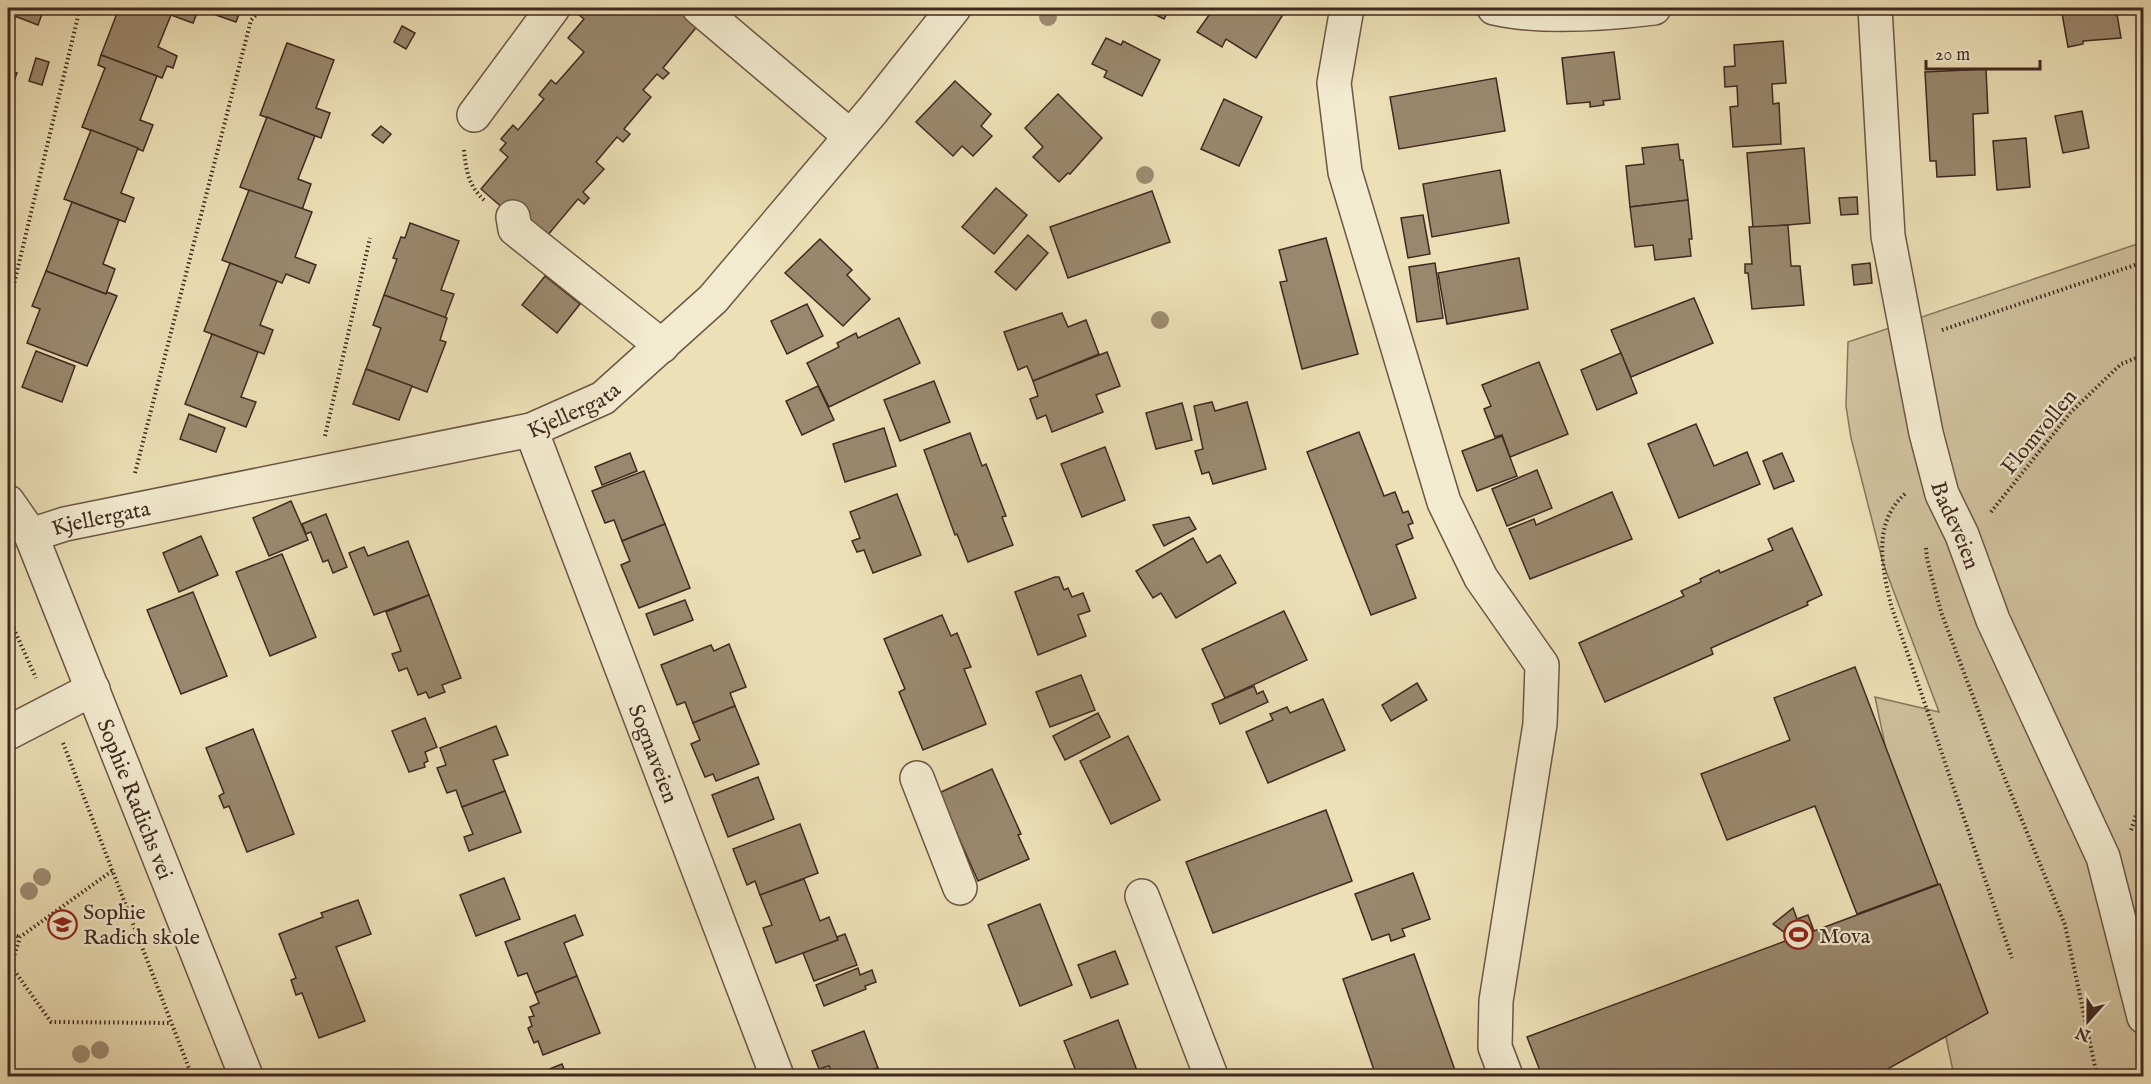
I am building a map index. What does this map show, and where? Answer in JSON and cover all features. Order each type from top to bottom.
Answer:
[{"type":"street","points":[[474,115],[553,8]]},
{"type":"street","points":[[699,8],[850,136]]},
{"type":"street","name":"Kjellergata","points":[[31,536],[65,524],[531,430],[603,398],[713,299],[954,8]]},
{"type":"street","points":[[1347,8],[1334,83],[1345,172],[1444,502],[1481,578],[1542,665],[1540,724],[1496,1001],[1495,1047],[1506,1077]]},
{"type":"street","points":[[1494,8],[1519,14],[1623,12],[1654,8]]},
{"type":"street","name":"Badeveien","points":[[1875,8],[1888,236],[1911,341],[1926,433],[1942,494],[1962,535],[1993,620],[2103,857],[2144,1017]]},
{"type":"street","points":[[514,223],[662,346]]},
{"type":"street","name":"Sognaveien","points":[[531,430],[777,1077]]},
{"type":"street","name":"Sophie Radichs vei","points":[[8,502],[31,536],[246,1077]]},
{"type":"street","name":"Sophie Radichs vei","points":[[8,734],[51,709],[93,689]]},
{"type":"street","points":[[917,778],[960,888]]},
{"type":"street","points":[[1142,896],[1211,1077]]},
{"type":"path","points":[[8,309],[80,8]]},
{"type":"path","points":[[142,508],[134,476],[251,20],[263,8]]},
{"type":"path","points":[[474,115],[464,148],[466,171],[473,190],[514,223]]},
{"type":"path","points":[[327,472],[322,450],[370,238]]},
{"type":"path","points":[[1911,341],[2144,262]]},
{"type":"path","name":"Flomvollen","points":[[1962,535],[1986,518],[2042,452],[2071,411],[2121,364],[2144,355]]},
{"type":"path","points":[[1934,459],[1914,485],[1894,503],[1883,531],[1882,567],[1891,605],[1911,667],[2012,958]]},
{"type":"path","points":[[1942,494],[1926,526],[1926,559],[1941,612],[1994,752],[2066,925],[2097,1077]]},
{"type":"path","points":[[8,616],[51,709],[192,1077]]},
{"type":"path","points":[[8,975],[21,937],[112,871]]},
{"type":"path","points":[[8,933],[21,937]]},
{"type":"path","points":[[11,966],[51,1023],[171,1023]]},
{"type":"shaded area","points":[[2143,242],[2143,1076],[1954,1076],[1875,697],[1939,712],[1883,563],[1851,438],[1846,406],[1848,342]]},
{"type":"building","points":[[15,8],[44,8],[38,25],[12,15]]},
{"type":"building","points":[[119,8],[199,8],[193,23],[171,15],[158,47],[177,56],[173,68],[167,66],[162,78],[101,55]]},
{"type":"building","points":[[219,8],[241,9],[236,22],[216,15]]},
{"type":"building","points":[[586,8],[679,8],[699,24],[663,68],[669,73],[663,79],[657,74],[643,90],[651,97],[624,129],[630,134],[623,142],[617,137],[596,162],[604,169],[583,192],[589,198],[584,204],[578,199],[542,242],[481,189],[508,157],[500,150],[506,143],[501,139],[513,125],[518,130],[544,99],[539,95],[551,80],[556,84],[584,52],[568,38],[584,19],[579,15]]},
{"type":"building","points":[[1142,8],[1170,8],[1164,19]]},
{"type":"building","points":[[1214,8],[1287,8],[1256,58],[1226,39],[1222,47],[1197,32]]},
{"type":"building","points":[[2061,8],[2116,8],[2121,38],[2083,41],[2083,44],[2068,47]]},
{"type":"building","points":[[402,26],[415,33],[406,49],[394,42]]},
{"type":"building","points":[[1106,38],[1121,45],[1123,41],[1160,60],[1142,96],[1104,77],[1107,71],[1092,64]]},
{"type":"building","points":[[1783,41],[1786,83],[1772,84],[1773,104],[1779,103],[1781,144],[1733,147],[1730,107],[1738,106],[1737,86],[1725,87],[1724,67],[1735,66],[1734,45]]},
{"type":"building","points":[[287,43],[334,60],[316,108],[330,113],[321,138],[260,115]]},
{"type":"building","points":[[8,51],[14,54],[8,69]]},
{"type":"building","points":[[1614,52],[1620,99],[1603,101],[1604,105],[1590,107],[1590,102],[1567,104],[1562,58]]},
{"type":"building","points":[[101,55],[157,76],[140,120],[153,125],[143,151],[82,127],[105,68],[98,65]]},
{"type":"building","points":[[36,58],[49,62],[42,85],[29,81]]},
{"type":"building","points":[[8,69],[17,73],[8,97]]},
{"type":"building","points":[[1986,69],[1988,113],[1973,114],[1975,175],[1937,177],[1936,161],[1930,161],[1925,72]]},
{"type":"building","points":[[1496,78],[1505,131],[1399,149],[1390,97]]},
{"type":"building","points":[[955,81],[991,114],[981,126],[992,136],[973,156],[962,146],[953,156],[916,122]]},
{"type":"building","points":[[1058,94],[1102,138],[1070,174],[1068,173],[1059,182],[1033,157],[1043,147],[1025,128]]},
{"type":"building","points":[[1224,99],[1262,117],[1239,166],[1201,149]]},
{"type":"building","points":[[2082,111],[2089,148],[2063,153],[2055,116]]},
{"type":"building","points":[[267,117],[315,136],[298,179],[311,184],[302,210],[240,187]]},
{"type":"building","points":[[381,126],[391,134],[383,143],[372,135]]},
{"type":"building","points":[[91,130],[138,148],[121,193],[134,198],[125,222],[64,199]]},
{"type":"building","points":[[2026,138],[2030,187],[1997,190],[1993,141]]},
{"type":"building","points":[[1678,144],[1680,160],[1683,160],[1688,200],[1630,207],[1626,166],[1644,164],[1642,148]]},
{"type":"building","points":[[1804,148],[1810,223],[1753,228],[1747,153]]},
{"type":"building","points":[[1500,170],[1509,223],[1432,237],[1423,184]]},
{"type":"building","points":[[996,188],[1027,215],[994,254],[962,227]]},
{"type":"building","points":[[249,190],[312,212],[295,257],[316,265],[309,283],[286,274],[282,283],[222,260]]},
{"type":"building","points":[[1152,191],[1170,242],[1068,278],[1050,227]]},
{"type":"building","points":[[1857,197],[1858,214],[1841,215],[1839,198]]},
{"type":"building","points":[[1688,200],[1692,239],[1689,239],[1691,256],[1655,260],[1653,245],[1635,247],[1630,207]]},
{"type":"building","points":[[72,202],[119,220],[103,264],[115,269],[106,294],[46,271]]},
{"type":"building","points":[[1423,215],[1430,254],[1408,258],[1401,218]]},
{"type":"building","points":[[410,223],[459,241],[441,290],[454,294],[445,318],[384,295],[397,259],[393,258],[401,237],[405,238]]},
{"type":"building","points":[[1788,225],[1791,266],[1800,266],[1804,305],[1752,309],[1748,273],[1745,273],[1745,264],[1752,264],[1749,227]]},
{"type":"building","points":[[1028,235],[1048,253],[1016,290],[995,272]]},
{"type":"building","points":[[1326,238],[1358,354],[1302,369],[1280,282],[1287,281],[1279,250]]},
{"type":"building","points":[[820,239],[852,270],[847,275],[870,299],[843,326],[785,273]]},
{"type":"building","points":[[1519,258],[1528,309],[1447,324],[1438,273]]},
{"type":"building","points":[[230,263],[277,281],[260,325],[273,330],[264,354],[204,331]]},
{"type":"building","points":[[1435,263],[1443,318],[1417,322],[1409,267]]},
{"type":"building","points":[[1870,263],[1872,283],[1854,285],[1852,265]]},
{"type":"building","points":[[46,271],[117,296],[87,366],[27,343],[40,309],[32,306]]},
{"type":"building","points":[[545,276],[580,304],[557,333],[522,305]]},
{"type":"building","points":[[384,295],[447,318],[440,340],[446,342],[427,392],[366,369],[381,328],[373,325]]},
{"type":"building","points":[[1694,298],[1713,343],[1631,377],[1611,330]]},
{"type":"building","points":[[807,304],[823,336],[787,354],[771,321]]},
{"type":"building","points":[[1062,313],[1068,327],[1086,320],[1099,354],[1033,381],[1027,366],[1018,370],[1004,332]]},
{"type":"building","points":[[899,318],[920,363],[829,407],[807,363],[839,347],[837,343],[856,333],[858,338]]},
{"type":"building","points":[[212,334],[258,352],[241,397],[256,402],[246,427],[185,404]]},
{"type":"building","points":[[36,351],[75,366],[62,402],[22,387]]},
{"type":"building","points":[[1107,352],[1120,386],[1096,395],[1103,412],[1052,432],[1046,415],[1037,419],[1030,399],[1038,396],[1033,381]]},
{"type":"building","points":[[1621,353],[1637,393],[1597,410],[1581,370]]},
{"type":"building","points":[[1539,362],[1568,434],[1510,457],[1502,435],[1495,437],[1484,409],[1491,406],[1482,385]]},
{"type":"building","points":[[366,369],[412,386],[399,420],[353,404]]},
{"type":"building","points":[[934,381],[950,422],[900,441],[884,400]]},
{"type":"building","points":[[818,386],[834,420],[802,435],[786,401]]},
{"type":"building","points":[[1212,402],[1215,411],[1247,402],[1266,469],[1213,484],[1209,472],[1202,474],[1195,451],[1203,449],[1194,406]]},
{"type":"building","points":[[1182,403],[1192,440],[1156,449],[1146,413]]},
{"type":"building","points":[[189,414],[225,428],[216,452],[180,439]]},
{"type":"building","points":[[1696,424],[1714,466],[1747,452],[1760,484],[1679,518],[1648,444]]},
{"type":"building","points":[[884,428],[896,466],[845,482],[833,444]]},
{"type":"building","points":[[1359,432],[1384,496],[1395,492],[1403,513],[1408,511],[1413,523],[1408,525],[1413,538],[1396,545],[1416,598],[1371,615],[1307,452]]},
{"type":"building","points":[[970,433],[982,466],[986,464],[1006,516],[1002,517],[1013,545],[968,562],[957,534],[955,535],[924,450]]},
{"type":"building","points":[[1502,436],[1517,476],[1477,491],[1462,451]]},
{"type":"building","points":[[1105,447],[1125,500],[1082,517],[1061,464]]},
{"type":"building","points":[[630,453],[637,471],[602,485],[595,467]]},
{"type":"building","points":[[1782,453],[1794,481],[1774,489],[1763,461]]},
{"type":"building","points":[[1537,470],[1552,508],[1507,526],[1492,489]]},
{"type":"building","points":[[644,471],[665,524],[622,541],[614,520],[605,523],[592,491]]},
{"type":"building","points":[[1612,492],[1632,539],[1530,579],[1509,529],[1534,519],[1536,525]]},
{"type":"building","points":[[897,494],[921,555],[873,573],[864,550],[857,552],[852,541],[860,538],[850,512]]},
{"type":"building","points":[[291,501],[308,540],[269,556],[253,518]]},
{"type":"building","points":[[326,514],[347,567],[333,573],[328,560],[323,562],[311,532],[306,534],[302,524]]},
{"type":"building","points":[[1189,517],[1196,529],[1164,546],[1153,525]]},
{"type":"building","points":[[665,524],[690,588],[639,608],[621,565],[630,561],[622,541]]},
{"type":"building","points":[[1792,528],[1822,595],[1807,602],[1808,605],[1711,648],[1713,654],[1605,702],[1579,643],[1684,596],[1681,591],[1701,582],[1700,579],[1719,570],[1720,573],[1773,550],[1768,539]]},
{"type":"building","points":[[201,536],[218,575],[179,592],[163,553]]},
{"type":"building","points":[[1193,538],[1207,563],[1220,555],[1236,583],[1176,618],[1161,593],[1153,598],[1136,571]]},
{"type":"building","points":[[408,541],[429,595],[374,615],[349,553],[364,547],[368,556]]},
{"type":"building","points":[[282,554],[316,637],[270,656],[236,572]]},
{"type":"building","points":[[1059,577],[1064,590],[1068,588],[1072,597],[1083,593],[1090,611],[1078,615],[1086,636],[1038,655],[1015,592]]},
{"type":"building","points":[[193,592],[227,676],[181,694],[147,610]]},
{"type":"building","points":[[429,595],[461,678],[442,685],[445,692],[429,698],[426,692],[418,695],[407,668],[399,671],[392,654],[401,651],[386,612]]},
{"type":"building","points":[[685,600],[693,620],[654,635],[646,614]]},
{"type":"building","points":[[1284,611],[1307,660],[1225,698],[1202,649]]},
{"type":"building","points":[[942,615],[951,636],[957,633],[971,667],[964,669],[986,724],[923,750],[899,692],[905,689],[884,639]]},
{"type":"building","points":[[729,644],[746,687],[730,693],[735,706],[693,723],[685,702],[677,705],[661,665],[711,645],[714,651]]},
{"type":"building","points":[[1855,667],[1938,884],[1857,914],[1815,806],[1727,840],[1701,774],[1790,740],[1774,698]]},
{"type":"building","points":[[1081,675],[1095,710],[1050,727],[1036,692]]},
{"type":"building","points":[[1417,683],[1427,700],[1391,721],[1382,705]]},
{"type":"building","points":[[1254,686],[1257,694],[1263,691],[1268,702],[1220,724],[1212,704]]},
{"type":"building","points":[[1323,699],[1345,750],[1268,783],[1246,732],[1273,720],[1270,714],[1287,707],[1290,713]]},
{"type":"building","points":[[735,706],[759,764],[716,781],[713,774],[705,777],[691,744],[700,740],[693,723]]},
{"type":"building","points":[[1098,713],[1110,737],[1065,760],[1053,736]]},
{"type":"building","points":[[425,718],[437,747],[425,752],[428,761],[424,763],[425,767],[409,772],[392,731]]},
{"type":"building","points":[[496,726],[508,755],[493,760],[505,791],[462,807],[456,790],[447,793],[437,768],[446,765],[440,748]]},
{"type":"building","points":[[253,729],[294,834],[247,852],[229,806],[224,808],[219,796],[224,793],[206,748]]},
{"type":"building","points":[[1128,736],[1160,800],[1111,824],[1080,761]]},
{"type":"building","points":[[992,769],[1021,834],[1018,835],[1029,859],[978,881],[939,793]]},
{"type":"building","points":[[758,777],[774,819],[728,837],[712,795]]},
{"type":"building","points":[[505,791],[521,832],[469,851],[464,837],[473,834],[462,807]]},
{"type":"building","points":[[1326,810],[1352,881],[1213,933],[1186,862]]},
{"type":"building","points":[[800,824],[818,873],[760,895],[755,881],[747,885],[733,849]]},
{"type":"building","points":[[1413,873],[1430,919],[1402,929],[1405,936],[1391,941],[1389,934],[1372,940],[1355,894]]},
{"type":"building","points":[[504,878],[520,919],[476,936],[460,895]]},
{"type":"building","points":[[804,879],[820,921],[829,917],[838,940],[776,963],[763,928],[772,925],[760,895]]},
{"type":"building","points":[[1940,884],[1988,1013],[1875,1076],[1542,1076],[1527,1037],[1788,940],[1785,933],[1773,924],[1793,908],[1797,919],[1808,915],[1814,931]]},
{"type":"building","points":[[358,900],[371,934],[336,947],[365,1021],[319,1038],[302,993],[296,995],[291,980],[296,978],[279,934],[323,917],[321,913]]},
{"type":"building","points":[[1040,904],[1072,985],[1020,1006],[988,925]]},
{"type":"building","points":[[575,915],[583,935],[564,943],[577,976],[535,993],[527,973],[518,976],[505,942]]},
{"type":"building","points":[[845,934],[857,965],[814,981],[803,953],[838,940],[837,937]]},
{"type":"building","points":[[1115,951],[1128,984],[1091,998],[1078,965]]},
{"type":"building","points":[[1414,954],[1457,1076],[1376,1076],[1343,979]]},
{"type":"building","points":[[858,968],[860,975],[872,970],[876,982],[865,986],[866,989],[824,1006],[816,985]]},
{"type":"building","points":[[577,976],[600,1033],[543,1055],[538,1041],[534,1043],[528,1028],[532,1026],[529,1017],[534,1016],[530,1007],[539,1003],[535,993]]},
{"type":"building","points":[[1118,1020],[1139,1076],[1078,1076],[1064,1041]]},
{"type":"building","points":[[864,1031],[878,1068],[855,1076],[833,1076],[829,1066],[819,1069],[812,1051]]},
{"type":"building","points":[[562,1064],[567,1076],[532,1076]]},
{"type":"building","points":[[878,1068],[881,1076],[855,1076]]},
{"type":"place","name":"Sophie Radich skole","points":[[62,924]]},
{"type":"place","name":"Mova","points":[[1798,935]]}]
